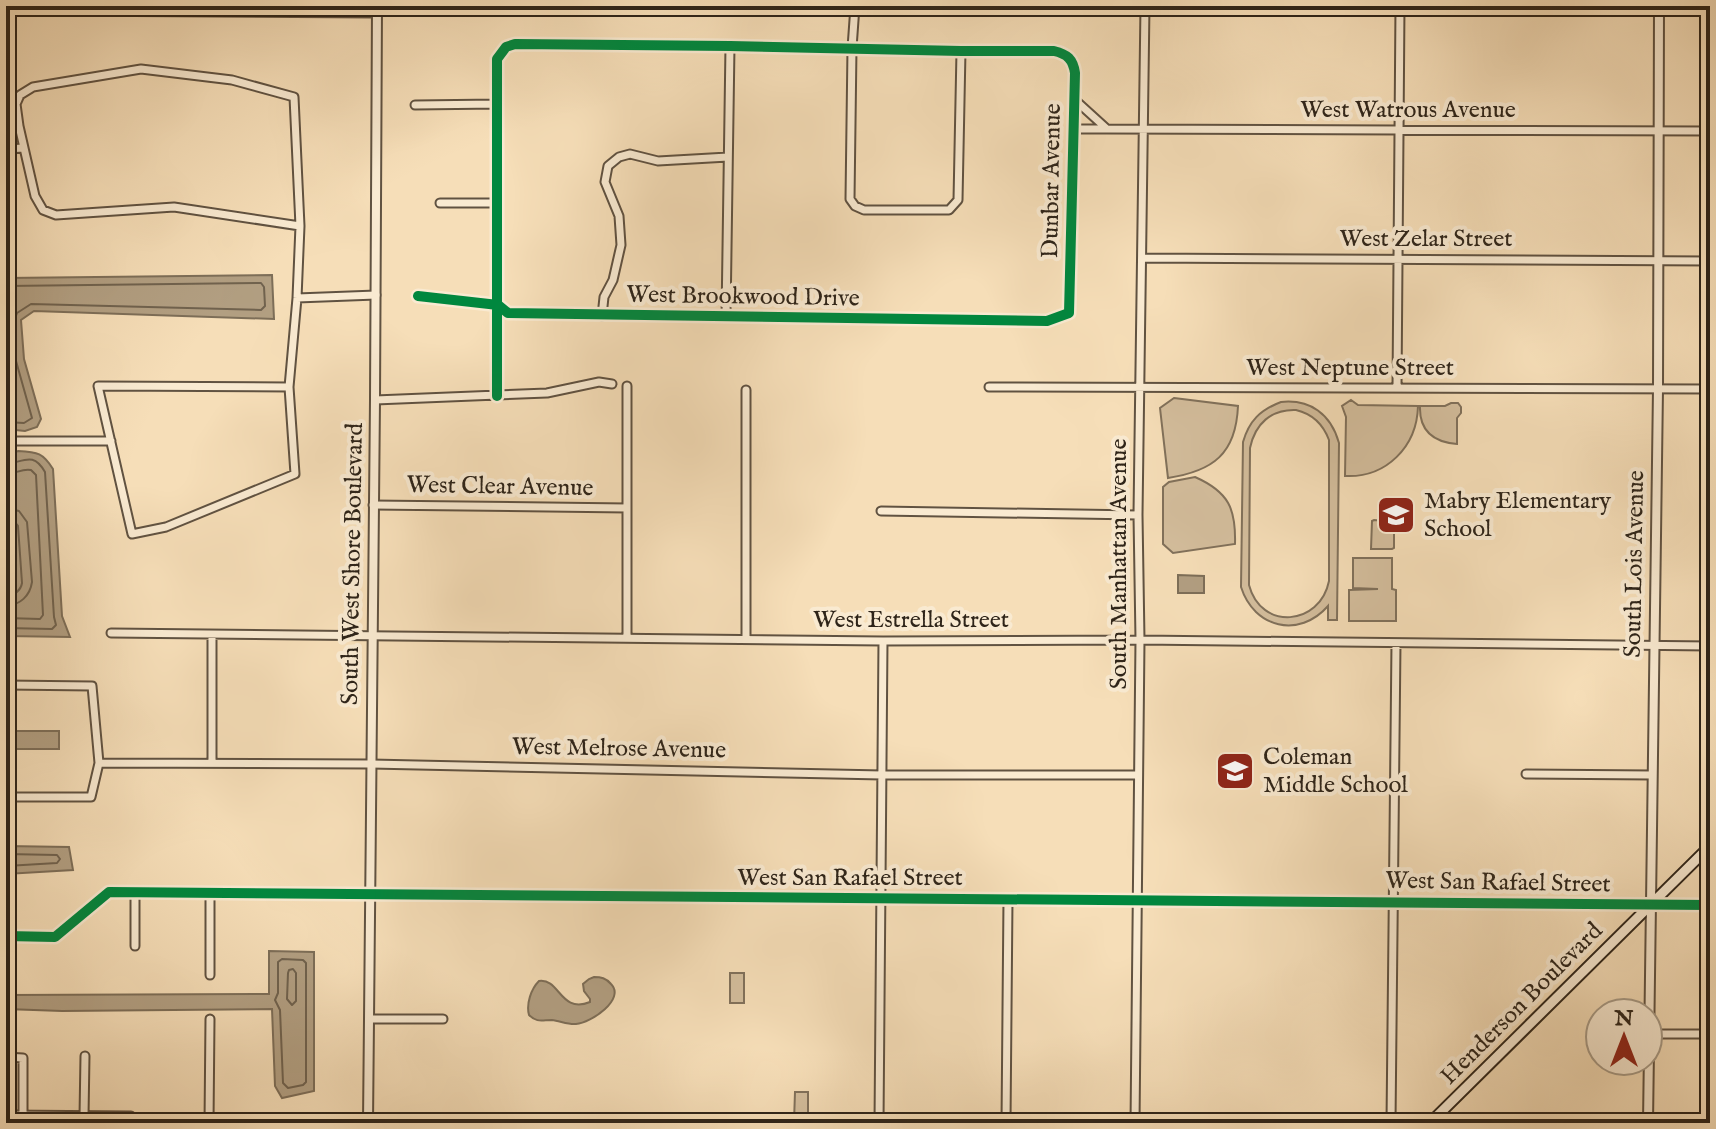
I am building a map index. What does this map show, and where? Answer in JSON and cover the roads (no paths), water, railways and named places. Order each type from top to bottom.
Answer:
[{"type":"main road","name":"Henderson Boulevard","points":[[1430,1123],[1710,846]]},
{"type":"street","points":[[497,396],[497,59],[506,47],[515,44],[730,46],[852,48],[961,51],[958,200],[949,210],[864,210],[855,206],[850,199],[852,48],[855,6]]},
{"type":"street","name":"South Manhattan Avenue","points":[[1135,1123],[1140,640],[1138,515],[1145,6]]},
{"type":"street","points":[[1397,388],[1400,6]]},
{"type":"street","name":"South Lois Avenue","points":[[1650,997],[1659,6]]},
{"type":"street","points":[[6,7],[52,11],[377,9]]},
{"type":"street","name":"South West Shore Boulevard","points":[[368,1123],[377,9]]},
{"type":"street","points":[[726,317],[730,46]]},
{"type":"street","name":"Dunbar Avenue","points":[[961,51],[1054,51],[1071,59],[1074,67],[1074,129],[1069,313]]},
{"type":"street","points":[[289,387],[98,386],[132,534],[166,527],[295,474],[289,387],[300,226],[294,97],[232,80],[141,69],[33,87],[20,95],[16,104],[24,148],[35,196],[43,210],[56,215],[174,207],[300,226]]},
{"type":"street","points":[[1074,99],[1107,129]]},
{"type":"street","points":[[415,105],[497,104]]},
{"type":"street","name":"West Watrous Avenue","points":[[1074,129],[1710,131]]},
{"type":"street","points":[[6,149],[24,148]]},
{"type":"street","points":[[602,316],[604,297],[613,280],[621,245],[619,216],[605,182],[608,166],[619,157],[630,154],[658,161],[728,157]]},
{"type":"street","points":[[440,203],[497,203]]},
{"type":"street","name":"West Zelar Street","points":[[1143,258],[1710,261]]},
{"type":"street","points":[[297,298],[376,295]]},
{"type":"street","name":"West Brookwood Drive","points":[[418,296],[498,305],[508,313],[602,316],[1047,321],[1069,313]]},
{"type":"street","points":[[375,400],[547,393],[599,382],[612,384]]},
{"type":"street","points":[[627,386],[627,638]]},
{"type":"street","name":"West Neptune Street","points":[[989,387],[1710,389]]},
{"type":"street","points":[[746,390],[746,639]]},
{"type":"street","points":[[6,441],[111,441]]},
{"type":"street","name":"West Clear Avenue","points":[[373,505],[627,508]]},
{"type":"street","points":[[881,511],[1138,515]]},
{"type":"street","name":"West Estrella Street","points":[[111,633],[1710,646]]},
{"type":"street","points":[[212,635],[212,763]]},
{"type":"street","points":[[879,1123],[883,641]]},
{"type":"street","points":[[1391,1123],[1396,643]]},
{"type":"street","points":[[6,685],[92,686],[99,763],[91,797],[6,797]]},
{"type":"street","name":"West Melrose Avenue","points":[[99,763],[371,764],[882,775],[1138,775]]},
{"type":"street","points":[[1526,774],[1652,775]]},
{"type":"street","name":"West San Rafael Street","points":[[6,936],[55,937],[109,892],[1710,905]]},
{"type":"street","points":[[135,893],[135,946]]},
{"type":"street","points":[[210,893],[210,975]]},
{"type":"street","points":[[1006,1123],[1008,899]]},
{"type":"street","points":[[209,1123],[210,1019]]},
{"type":"street","points":[[369,1019],[443,1019]]},
{"type":"street","points":[[1664,1034],[1710,1034]]},
{"type":"street","points":[[84,1116],[85,1056]]},
{"type":"street","points":[[6,1057],[23,1058],[23,1119]]},
{"type":"street","name":"South Lois Avenue","points":[[1648,1123],[1649,1077]]},
{"type":"street","points":[[6,1115],[23,1119],[131,1116]]},
{"type":"water","points":[[272,275],[274,319],[34,311],[21,320],[24,359],[41,419],[37,427],[25,431],[6,429],[6,278]]},
{"type":"water","points":[[18,451],[39,454],[53,469],[62,616],[70,637],[6,636],[6,590],[14,584],[6,458]]},
{"type":"water","points":[[1178,575],[1204,576],[1204,593],[1178,593]]},
{"type":"water","points":[[6,731],[59,731],[59,749],[6,749]]},
{"type":"water","points":[[6,846],[69,847],[73,870],[6,874]]},
{"type":"water","points":[[269,951],[314,952],[314,1091],[282,1098],[275,1086],[272,1009],[6,1009],[6,995],[269,994]]},
{"type":"water","points":[[594,977],[609,982],[614,996],[605,1009],[590,1019],[573,1024],[537,1020],[529,1015],[530,997],[539,981],[552,985],[566,1000],[580,1004],[590,1002],[583,984]]},
{"type":"place","name":"Mabry Elementary School","points":[[1396,515]]},
{"type":"place","name":"Coleman Middle School","points":[[1235,771]]}]
